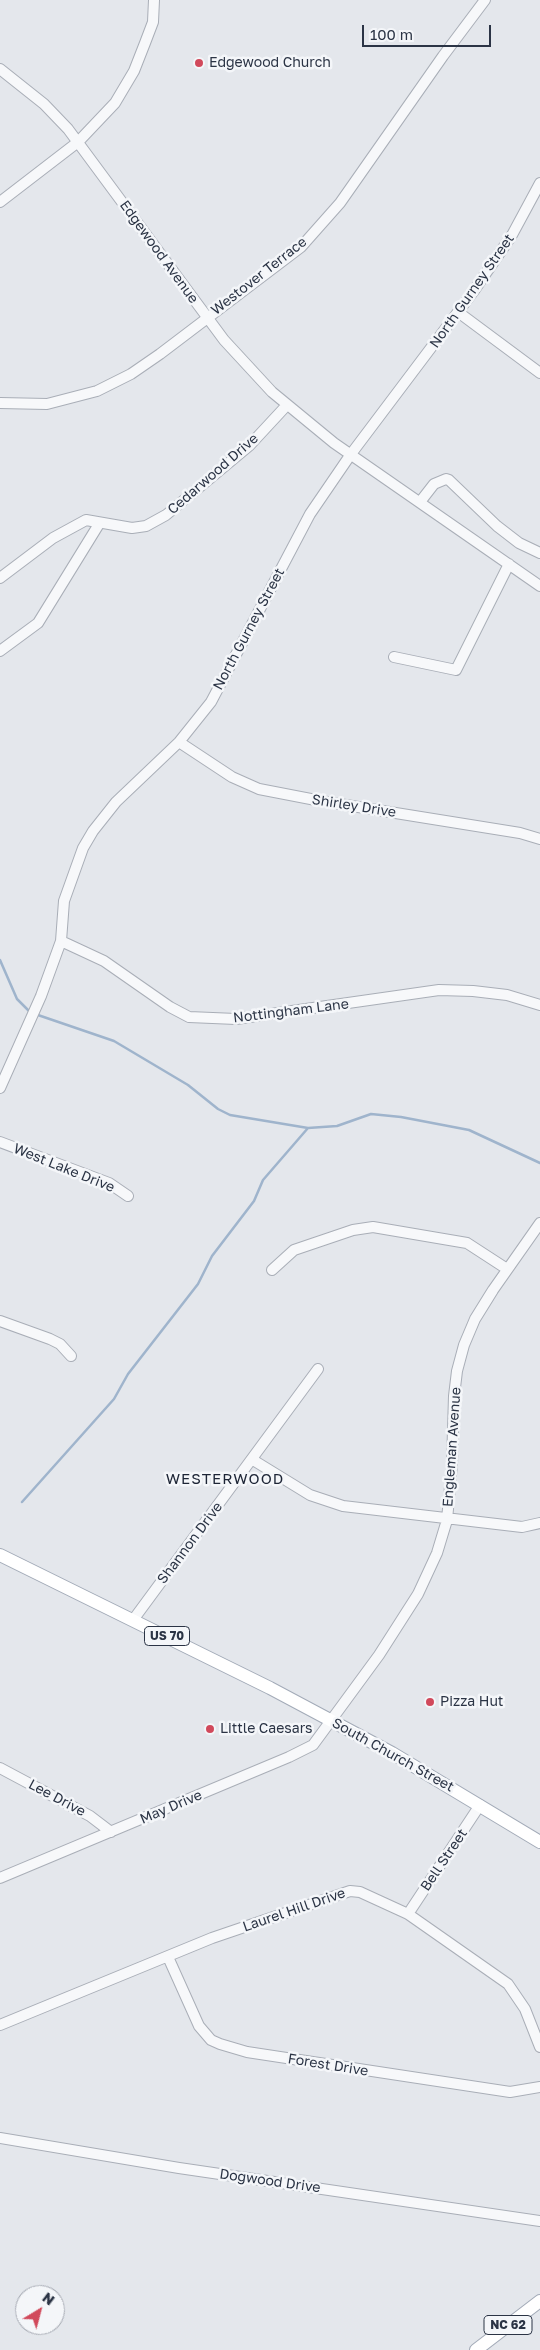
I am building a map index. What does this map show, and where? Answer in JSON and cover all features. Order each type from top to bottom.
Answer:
[{"type":"main road","name":"South Church Street","points":[[0,1555],[219,1662],[331,1721],[480,1805],[540,1842]]},
{"type":"main road","name":"NC 62","points":[[476,2350],[540,2301]]},
{"type":"street","points":[[0,202],[78,142],[115,103],[134,71],[153,22],[154,0]]},
{"type":"street","name":"Westover Terrace","points":[[0,403],[47,404],[97,391],[131,374],[301,247],[340,203],[443,56],[485,0]]},
{"type":"street","name":"Edgewood Avenue","points":[[0,69],[44,104],[78,142],[236,354],[287,405],[351,454],[540,586]]},
{"type":"street","name":"North Gurney Street","points":[[0,1088],[41,996],[61,942],[64,901],[83,848],[93,831],[116,802],[179,742],[211,702],[310,514],[351,454],[458,312],[512,236],[540,183]]},
{"type":"street","points":[[458,312],[540,373]]},
{"type":"street","name":"Cedarwood Drive","points":[[0,578],[26,557],[70,528],[86,520],[99,524],[132,528],[146,526],[166,515],[249,446],[287,405]]},
{"type":"street","points":[[420,502],[434,484],[446,479],[449,480],[497,526],[519,543],[540,553]]},
{"type":"street","points":[[0,651],[38,623],[99,524]]},
{"type":"street","points":[[394,657],[456,670],[509,564]]},
{"type":"street","name":"Shirley Drive","points":[[179,742],[232,778],[259,789],[318,801],[520,833],[540,839]]},
{"type":"street","name":"Nottingham Lane","points":[[61,942],[104,961],[170,1007],[189,1017],[236,1019],[440,990],[506,995],[540,1005]]},
{"type":"street","name":"West Lake Drive","points":[[0,1142],[109,1183],[128,1196]]},
{"type":"street","name":"Engleman Avenue","points":[[331,1721],[377,1658],[418,1594],[437,1554],[447,1520],[457,1371],[464,1345],[476,1319],[507,1268],[540,1223]]},
{"type":"street","points":[[272,1270],[294,1250],[353,1230],[373,1227],[467,1243],[507,1268]]},
{"type":"street","points":[[0,1321],[50,1339],[60,1344],[71,1356]]},
{"type":"street","name":"Shannon Drive","points":[[133,1620],[253,1460],[318,1369]]},
{"type":"street","points":[[253,1460],[310,1495],[343,1506],[447,1520],[522,1527],[540,1524]]},
{"type":"street","name":"May Drive","points":[[0,1878],[290,1757],[313,1745],[331,1721]]},
{"type":"street","name":"Lee Drive","points":[[0,1768],[90,1816],[111,1832]]},
{"type":"street","name":"Bell Street","points":[[408,1914],[480,1805]]},
{"type":"street","name":"Laurel Hill Drive","points":[[0,2025],[212,1938],[350,1891],[360,1892],[408,1914],[508,1984],[525,2009],[540,2047]]},
{"type":"street","name":"Forest Drive","points":[[168,1957],[198,2026],[211,2040],[220,2044],[247,2052],[510,2092],[540,2087]]},
{"type":"street","name":"Dogwood Drive","points":[[0,2138],[179,2168],[540,2221]]},
{"type":"waterway","points":[[0,960],[17,999],[30,1012]]},
{"type":"waterway","points":[[35,1014],[114,1041],[188,1085],[218,1109],[230,1115],[308,1128],[337,1126],[371,1114],[401,1117],[469,1130],[540,1163]]},
{"type":"waterway","points":[[22,1502],[114,1399],[128,1374],[198,1284],[212,1256],[254,1201],[263,1180],[308,1128]]},
{"type":"place","name":"Edgewood Church","points":[[199,63]]},
{"type":"place","name":"Pizza Hut","points":[[430,1702]]},
{"type":"place","name":"Little Caesars","points":[[210,1729]]},
{"type":"district","name":"WESTERWOOD","points":[[225,1479]]}]
